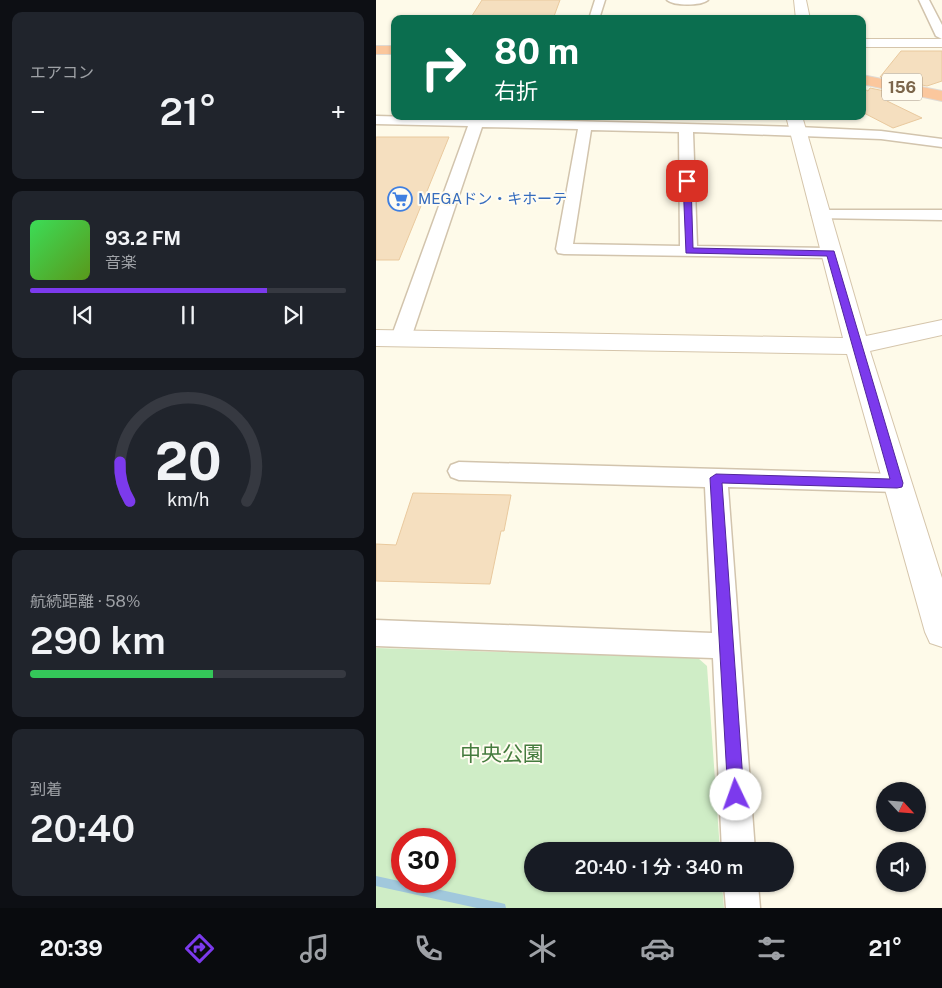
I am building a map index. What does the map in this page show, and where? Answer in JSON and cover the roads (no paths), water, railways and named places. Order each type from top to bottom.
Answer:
[{"type":"highway","points":[[376,44],[391,44]]},
{"type":"highway","points":[[376,50],[391,50]]},
{"type":"highway","name":"156","points":[[866,72],[942,87]]},
{"type":"highway","name":"156","points":[[866,80],[942,96]]},
{"type":"street","points":[[595,15],[600,0]]},
{"type":"street","points":[[672,0],[703,0]]},
{"type":"street","points":[[800,0],[802,15]]},
{"type":"street","points":[[924,0],[942,36]]},
{"type":"street","points":[[866,43],[942,43]]},
{"type":"street","points":[[376,120],[686,129],[796,124],[942,143]]},
{"type":"street","points":[[401,338],[476,123]]},
{"type":"street","points":[[796,124],[856,346],[942,632]]},
{"type":"street","points":[[585,126],[564,249],[830,253]]},
{"type":"street","points":[[686,129],[689,251]]},
{"type":"street","points":[[820,215],[942,214]]},
{"type":"street","points":[[376,338],[856,346],[942,327]]},
{"type":"street","points":[[459,471],[897,483]]},
{"type":"street","points":[[716,478],[738,842]]},
{"type":"street","points":[[376,633],[726,646]]},
{"type":"street","points":[[742,892],[743,908]]},
{"type":"waterway","points":[[376,881],[501,908]]},
{"type":"place","name":"MEGAドン・キホーテ","points":[[400,199]]},
{"type":"park label","name":"中央公園","points":[[502,754]]}]
